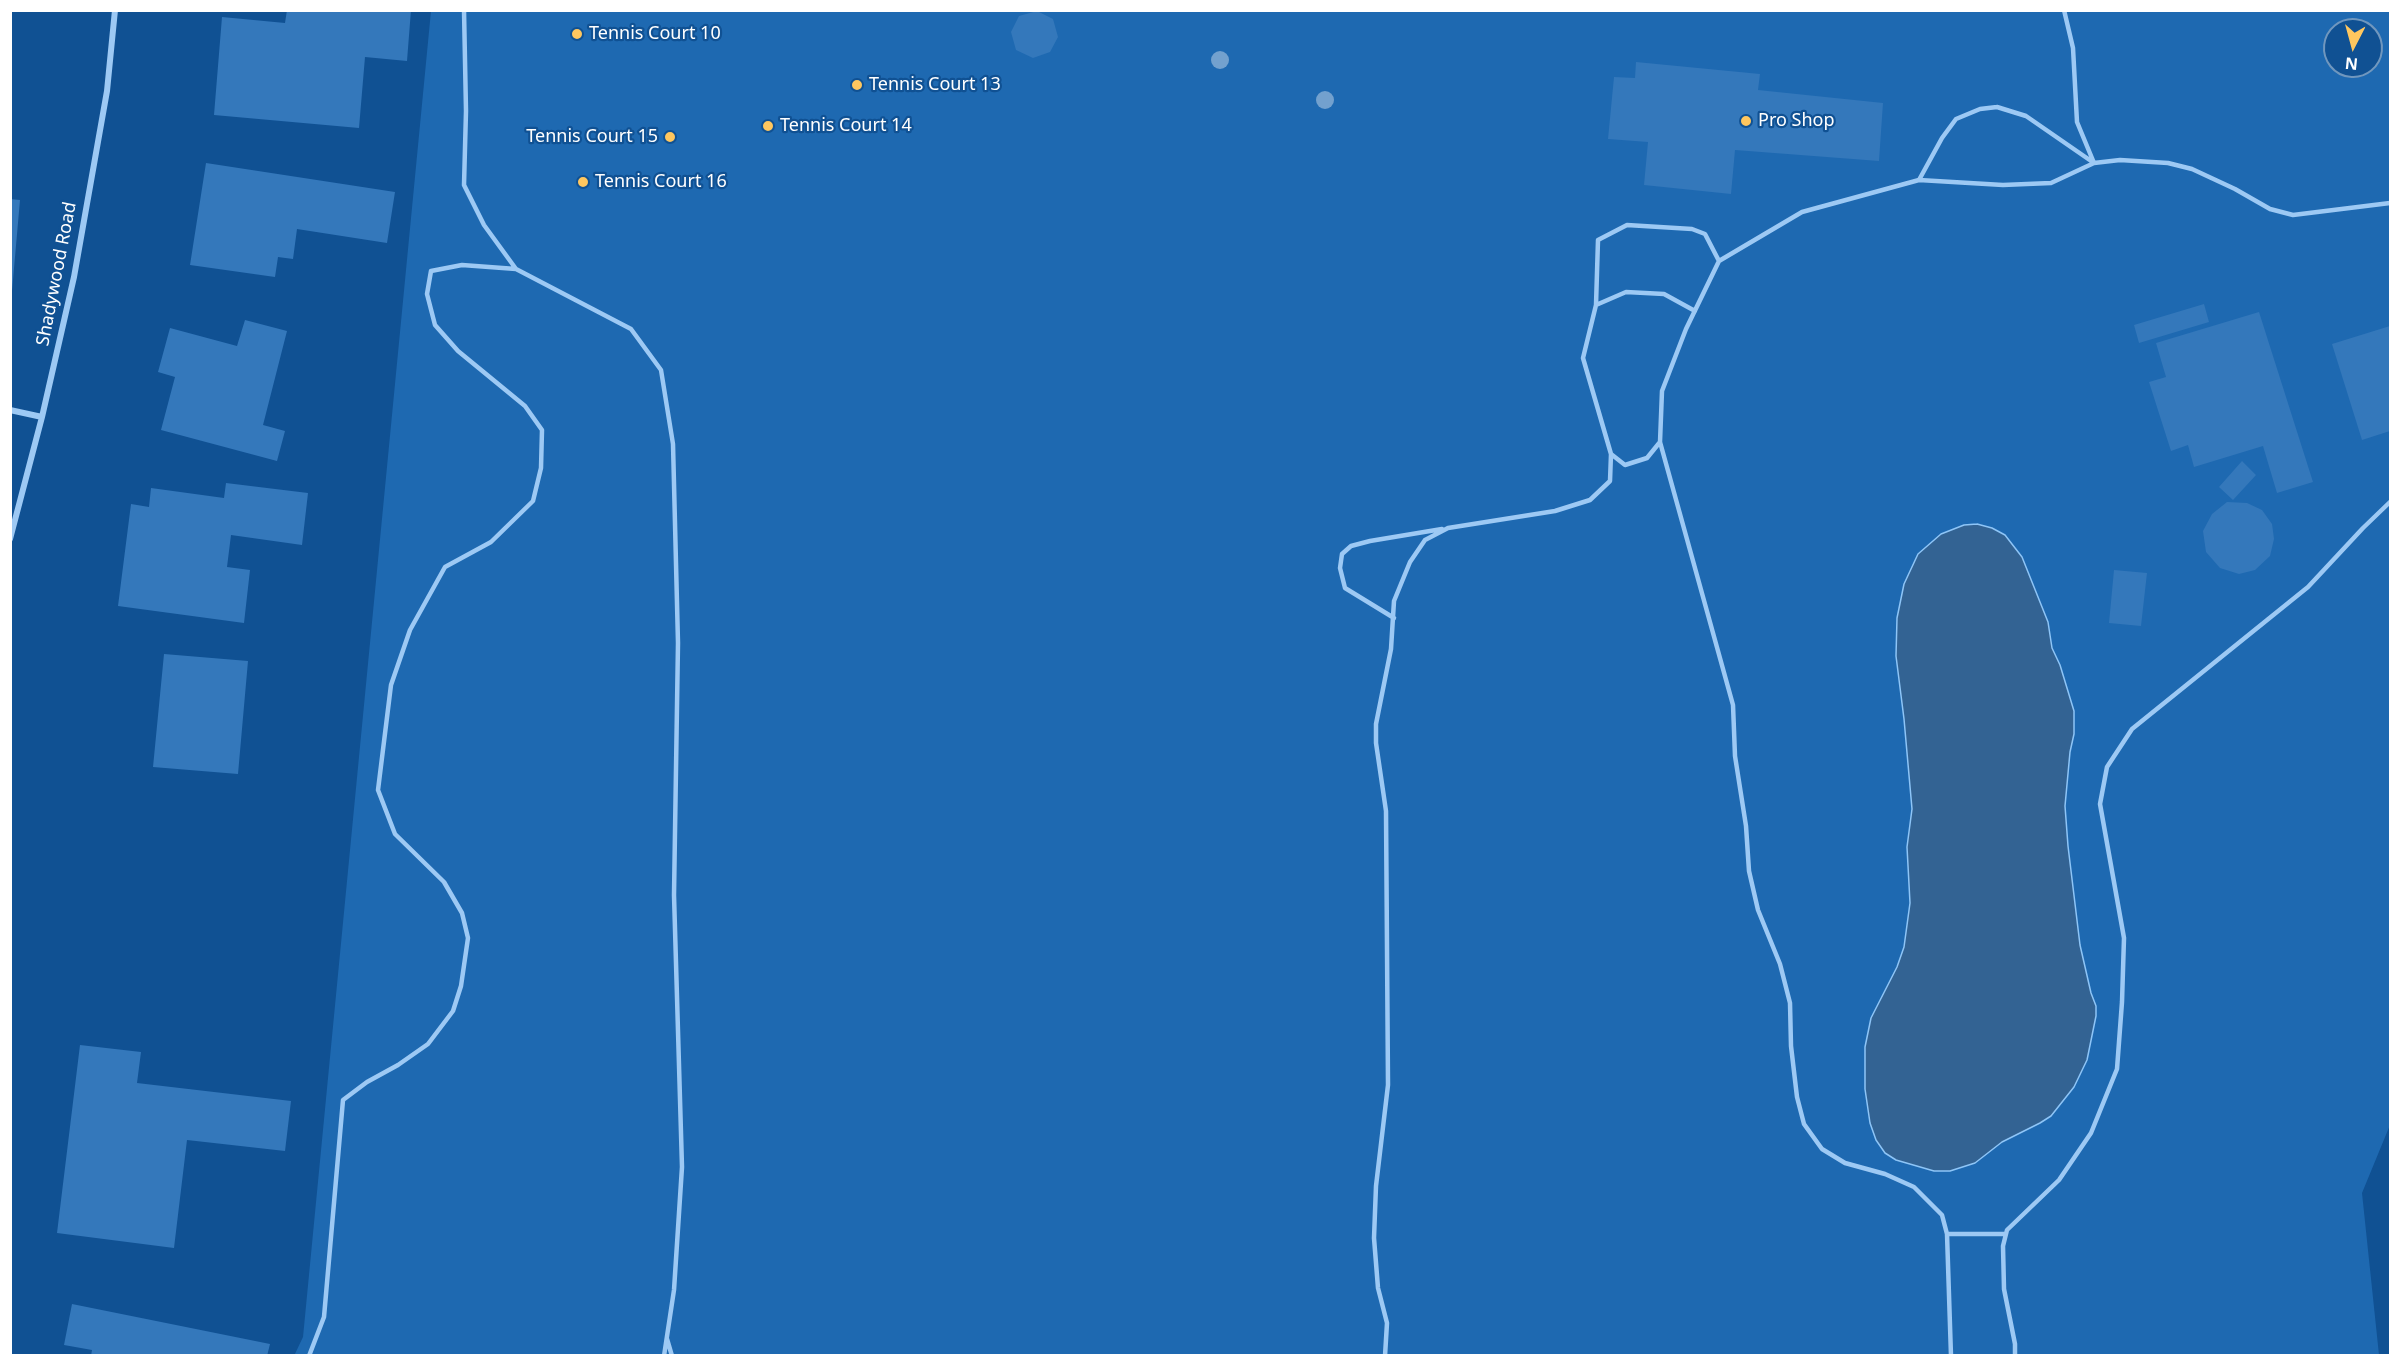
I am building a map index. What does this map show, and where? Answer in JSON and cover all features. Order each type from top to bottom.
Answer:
[{"type":"street","name":"Shadywood Road","points":[[10,539],[42,417],[74,277],[107,91],[115,10]]},
{"type":"street","points":[[10,410],[42,417]]},
{"type":"lane","points":[[464,10],[466,111],[464,185],[484,225],[516,269]]},
{"type":"lane","points":[[2064,10],[2073,48],[2077,122],[2094,163]]},
{"type":"lane","points":[[1919,180],[1942,138],[1956,119],[1980,109],[1998,107],[2026,116],[2094,163]]},
{"type":"lane","points":[[1951,1356],[1947,1234],[1942,1215],[1914,1186],[1885,1174],[1845,1162],[1822,1149],[1804,1124],[1797,1097],[1791,1046],[1790,1003],[1780,964],[1758,910],[1749,871],[1746,826],[1735,756],[1734,705],[1660,442],[1662,391],[1695,311],[1719,261],[1802,212],[1919,180],[2003,185],[2051,183],[2094,163],[2120,160],[2168,163],[2192,169],[2235,189],[2270,210],[2293,215],[2391,203]]},
{"type":"lane","points":[[1394,618],[1345,588],[1340,568],[1342,554],[1351,546],[1555,511],[1590,500],[1610,481],[1611,454],[1583,358],[1596,305],[1598,240],[1627,225],[1692,229],[1705,234],[1719,261]]},
{"type":"lane","points":[[309,1356],[324,1317],[343,1100],[367,1082],[429,1044],[453,1011],[461,986],[468,938],[462,913],[444,882],[394,834],[378,790],[391,685],[410,630],[445,567],[491,542],[533,501],[541,468],[542,430],[525,406],[458,351],[435,325],[427,294],[431,271],[462,265],[516,269],[631,329],[661,370],[673,444],[678,643],[674,895],[682,1167],[674,1290],[664,1356]]},
{"type":"lane","points":[[1596,305],[1626,292],[1664,294],[1695,311]]},
{"type":"lane","points":[[1611,454],[1625,465],[1647,458],[1660,442]]},
{"type":"lane","points":[[2014,1356],[2015,1344],[2004,1289],[2003,1246],[2007,1230],[2060,1180],[2091,1133],[2117,1069],[2124,938],[2100,804],[2107,767],[2132,729],[2308,587],[2363,528],[2391,502]]},
{"type":"lane","points":[[1384,1356],[1387,1323],[1378,1288],[1374,1238],[1376,1186],[1388,1085],[1386,811],[1376,743],[1376,724],[1392,650],[1394,601],[1410,562],[1425,540],[1448,528]]},
{"type":"lane","points":[[1947,1234],[2006,1233]]},
{"type":"lane","points":[[666,1336],[672,1356]]},
{"type":"shaded area","points":[[431,11],[2390,11],[2390,1125],[2362,1193],[2379,1355],[294,1356],[303,1337]]},
{"type":"shaded area","points":[[1977,524],[2005,535],[2022,557],[2048,622],[2052,648],[2060,665],[2074,711],[2074,734],[2065,806],[2080,945],[2096,1006],[2096,1016],[2087,1060],[2074,1087],[2051,1116],[2002,1142],[1975,1163],[1950,1171],[1934,1171],[1896,1160],[1885,1153],[1876,1140],[1870,1123],[1865,1089],[1865,1047],[1871,1018],[1897,967],[1904,947],[1910,903],[1907,847],[1912,809],[1896,656],[1897,618],[1904,584],[1918,554],[1941,534],[1964,525]]},
{"type":"building","points":[[287,10],[411,10],[407,61],[365,57],[359,128],[214,115],[222,17],[285,23]]},
{"type":"building","points":[[1037,11],[1053,19],[1058,37],[1050,52],[1033,58],[1016,50],[1011,32],[1019,16]]},
{"type":"building","name":"Pro Shop","points":[[1636,62],[1760,74],[1758,90],[1883,103],[1879,161],[1735,150],[1731,194],[1644,185],[1648,142],[1608,139],[1614,77],[1635,78]]},
{"type":"building","points":[[206,163],[395,192],[387,243],[297,229],[293,259],[278,257],[275,277],[190,265]]},
{"type":"building","points":[[10,199],[20,200],[12,291],[10,291]]},
{"type":"building","points":[[2204,304],[2209,322],[2139,343],[2134,325]]},
{"type":"building","points":[[2259,312],[2313,482],[2277,493],[2263,446],[2194,467],[2188,445],[2171,451],[2149,382],[2166,377],[2156,343]]},
{"type":"building","points":[[245,320],[287,331],[263,425],[285,431],[277,461],[161,430],[175,377],[158,372],[170,328],[237,346]]},
{"type":"building","points":[[2390,326],[2390,431],[2362,440],[2332,344]]},
{"type":"building","points":[[2242,461],[2256,475],[2233,500],[2219,487]]},
{"type":"building","points":[[226,483],[308,493],[302,545],[231,535],[227,567],[250,570],[244,623],[118,606],[131,504],[149,507],[151,488],[224,498]]},
{"type":"building","points":[[2227,502],[2247,503],[2262,510],[2272,524],[2274,539],[2270,556],[2255,570],[2239,574],[2220,568],[2206,552],[2203,531],[2212,514]]},
{"type":"building","points":[[2114,570],[2147,573],[2141,626],[2109,623]]},
{"type":"building","points":[[164,654],[248,661],[238,774],[153,767]]},
{"type":"building","points":[[80,1045],[141,1052],[137,1083],[291,1101],[285,1151],[187,1140],[174,1248],[57,1233]]},
{"type":"building","points":[[72,1304],[270,1344],[267,1356],[91,1356],[92,1350],[64,1345]]},
{"type":"place","name":"Tennis Court 10","points":[[577,34]]},
{"type":"place","name":"Tennis Court 13","points":[[857,85]]},
{"type":"place","name":"Pro Shop","points":[[1746,121]]},
{"type":"place","name":"Tennis Court 14","points":[[768,126]]},
{"type":"place","name":"Tennis Court 15","points":[[670,137]]},
{"type":"place","name":"Tennis Court 16","points":[[583,182]]}]
